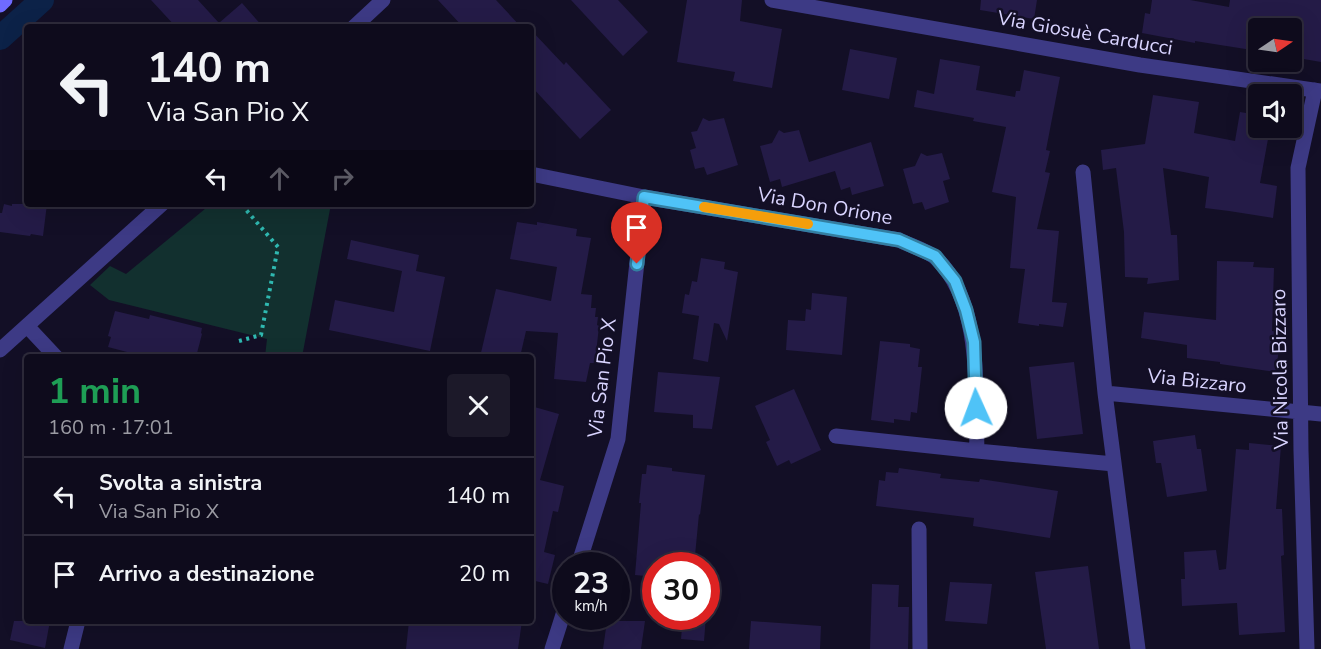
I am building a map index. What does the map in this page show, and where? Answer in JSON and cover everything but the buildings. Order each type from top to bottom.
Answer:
[{"type":"street","points":[[0,5],[5,0]]},
{"type":"street","points":[[357,24],[383,0]]},
{"type":"street","name":"Via Giosuè Carducci","points":[[772,0],[1140,65],[1318,91]]},
{"type":"street","name":"Via Nicola Bizzaro","points":[[1312,639],[1301,412],[1298,168],[1318,91]]},
{"type":"street","points":[[1083,172],[1105,393],[1138,649]]},
{"type":"street","points":[[534,175],[644,197]]},
{"type":"street","name":"Via Don Orione","points":[[644,197],[899,240],[935,256],[955,281],[966,310],[974,342],[977,451]]},
{"type":"street","name":"Via San Pio X","points":[[582,552],[618,439],[644,197]]},
{"type":"street","points":[[0,350],[159,207]]},
{"type":"street","points":[[27,326],[53,354]]},
{"type":"street","name":"Via Bizzaro","points":[[1105,393],[1321,414]]},
{"type":"street","points":[[836,436],[1114,464]]},
{"type":"street","points":[[920,529],[920,649]]},
{"type":"street","points":[[72,649],[77,624]]},
{"type":"street","points":[[552,649],[558,630]]},
{"type":"path","points":[[239,341],[261,335],[278,247],[244,207]]},
{"type":"green space","points":[[207,207],[330,207],[303,354],[265,354],[267,339],[109,300],[90,285],[110,266],[126,274]]},
{"type":"waterway","points":[[0,38],[42,0]]},
{"type":"slow traffic","points":[[704,207],[808,224]]},
{"type":"route","points":[[637,264],[644,197],[899,240],[935,256],[955,281],[966,310],[974,342],[976,408]]}]
